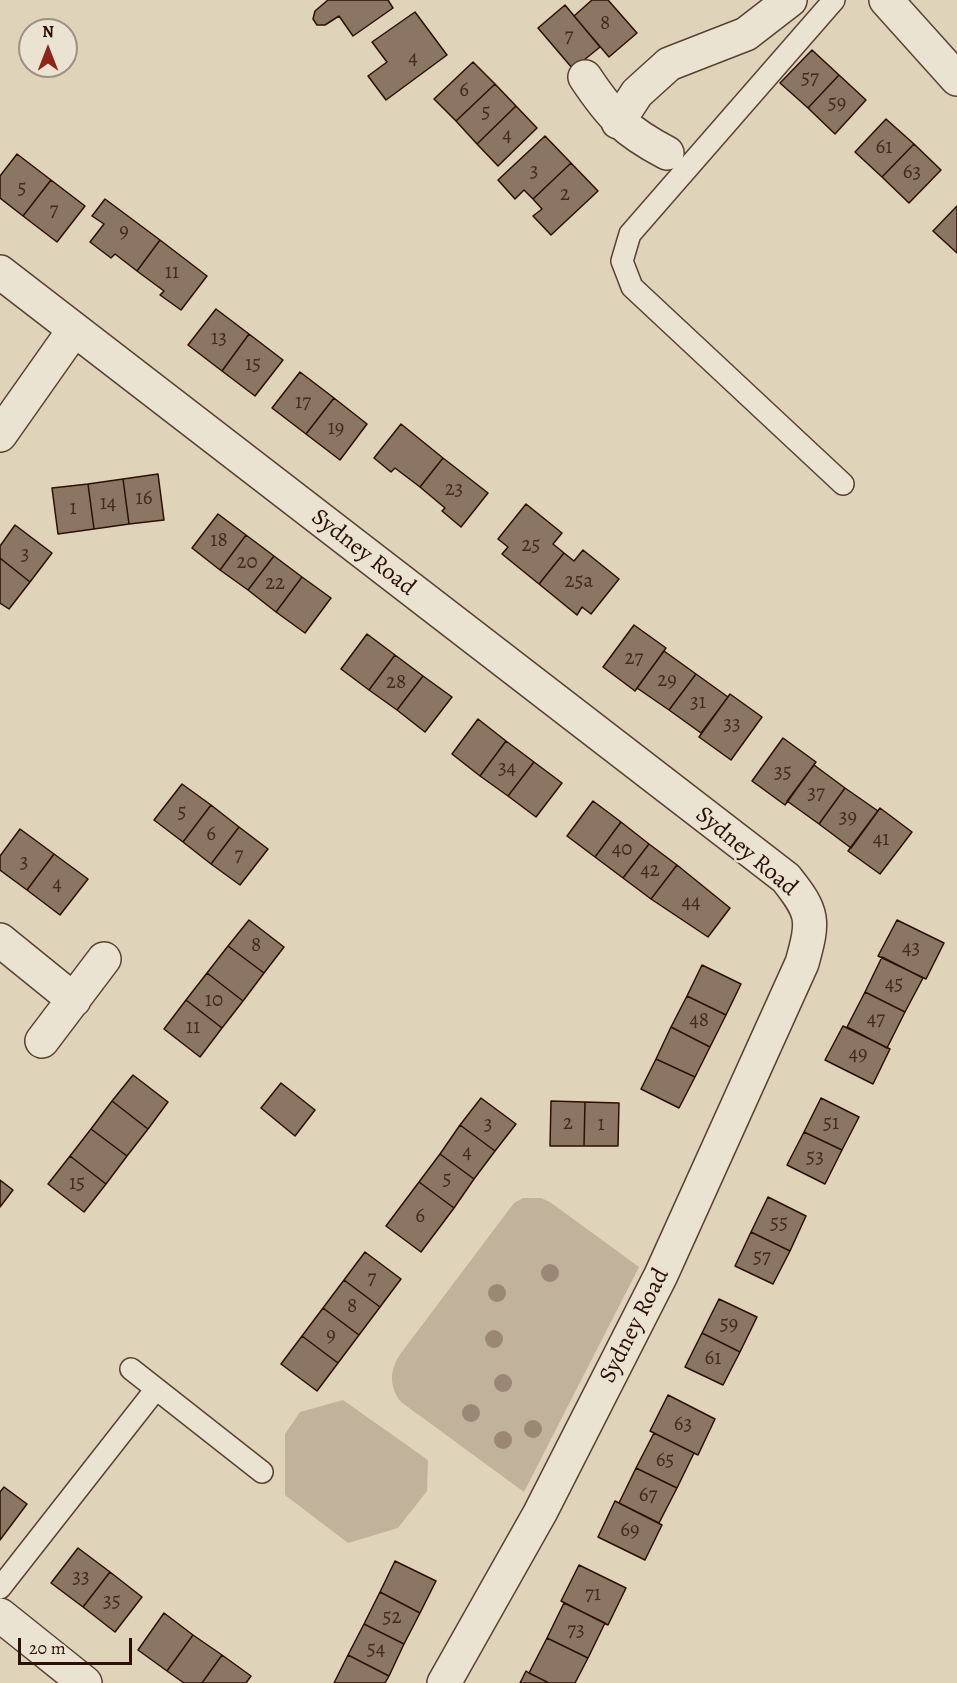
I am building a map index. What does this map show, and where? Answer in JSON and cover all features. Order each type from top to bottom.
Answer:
[{"type":"street","points":[[618,122],[637,93],[669,64],[746,34],[790,0]]},
{"type":"street","points":[[886,0],[957,78]]},
{"type":"street","points":[[585,77],[618,122],[639,138],[667,153]]},
{"type":"street","name":"Sydney Road","points":[[0,272],[786,878],[807,904],[810,935],[802,963],[661,1275],[540,1513],[444,1683]]},
{"type":"street","points":[[0,435],[74,330]]},
{"type":"street","points":[[0,940],[74,1000]]},
{"type":"street","points":[[42,1041],[104,959]]},
{"type":"street","points":[[0,1615],[86,1683]]},
{"type":"lane","points":[[834,0],[630,234],[622,261],[632,287],[843,484]]},
{"type":"lane","points":[[131,1369],[262,1472]]},
{"type":"lane","points":[[0,1588],[156,1389]]},
{"type":"shaded area","points":[[523,1198],[541,1198],[550,1202],[639,1267],[524,1492],[401,1402],[392,1383],[393,1371],[401,1353],[514,1203]]},
{"type":"shaded area","points":[[343,1400],[428,1460],[427,1491],[398,1528],[348,1543],[285,1495],[285,1434],[300,1412]]},
{"type":"building","points":[[328,0],[388,0],[393,8],[353,36],[339,16],[325,25],[317,25],[313,19],[315,11]]},
{"type":"building","points":[[592,0],[608,0],[637,33],[609,57],[574,16]]},
{"type":"building","points":[[565,5],[600,47],[573,69],[538,28]]},
{"type":"building","points":[[415,12],[447,55],[386,100],[368,76],[387,62],[372,42]]},
{"type":"building","points":[[812,50],[839,75],[808,108],[780,83]]},
{"type":"building","points":[[473,62],[495,84],[456,121],[434,99]]},
{"type":"building","points":[[839,75],[866,100],[835,134],[808,108]]},
{"type":"building","points":[[495,84],[516,106],[477,144],[456,121]]},
{"type":"building","points":[[516,106],[537,128],[498,166],[477,144]]},
{"type":"building","points":[[886,119],[914,144],[882,177],[855,152]]},
{"type":"building","points":[[545,136],[571,163],[533,199],[524,190],[515,199],[498,180]]},
{"type":"building","points":[[914,144],[941,170],[909,203],[882,177]]},
{"type":"building","points":[[17,154],[51,180],[23,216],[0,198],[0,176]]},
{"type":"building","points":[[571,163],[598,191],[551,235],[533,216],[542,209],[533,199]]},
{"type":"building","points":[[51,180],[85,206],[57,242],[23,216]]},
{"type":"building","points":[[105,199],[160,240],[137,271],[115,254],[111,258],[90,242],[104,224],[92,216]]},
{"type":"building","points":[[957,206],[957,253],[933,231]]},
{"type":"building","points":[[160,240],[207,276],[181,310],[160,295],[164,291],[137,271]]},
{"type":"building","points":[[216,309],[249,334],[222,371],[188,345]]},
{"type":"building","points":[[249,334],[283,360],[255,396],[222,371]]},
{"type":"building","points":[[300,372],[334,398],[306,434],[272,408]]},
{"type":"building","points":[[334,398],[367,424],[340,460],[306,434]]},
{"type":"building","points":[[401,424],[443,458],[420,487],[395,468],[391,472],[374,458]]},
{"type":"building","points":[[443,458],[488,493],[461,527],[442,511],[445,508],[420,487]]},
{"type":"building","points":[[158,474],[164,520],[129,524],[123,479]]},
{"type":"building","points":[[123,479],[129,524],[94,529],[88,484]]},
{"type":"building","points":[[88,484],[94,529],[58,534],[52,488]]},
{"type":"building","points":[[526,504],[562,533],[553,544],[564,553],[539,584],[502,554],[508,547],[498,539]]},
{"type":"building","points":[[218,514],[246,535],[220,570],[192,548]]},
{"type":"building","points":[[15,525],[52,553],[30,582],[0,558],[0,546]]},
{"type":"building","points":[[246,535],[274,556],[248,590],[220,570]]},
{"type":"building","points":[[583,550],[619,579],[591,614],[582,607],[577,615],[539,584],[564,553],[574,561]]},
{"type":"building","points":[[274,556],[302,577],[276,612],[248,590]]},
{"type":"building","points":[[0,558],[30,582],[9,609],[0,603]]},
{"type":"building","points":[[302,577],[331,598],[305,633],[276,612]]},
{"type":"building","points":[[634,625],[666,648],[635,691],[603,667]]},
{"type":"building","points":[[367,634],[395,655],[369,690],[341,669]]},
{"type":"building","points":[[664,651],[696,674],[669,710],[637,688]]},
{"type":"building","points":[[395,655],[423,676],[397,710],[369,690]]},
{"type":"building","points":[[696,674],[728,697],[701,733],[669,710]]},
{"type":"building","points":[[423,676],[452,697],[425,732],[397,710]]},
{"type":"building","points":[[730,694],[762,717],[731,760],[699,737]]},
{"type":"building","points":[[478,719],[506,741],[480,776],[452,754]]},
{"type":"building","points":[[783,738],[816,762],[785,805],[752,781]]},
{"type":"building","points":[[506,741],[534,762],[508,796],[480,776]]},
{"type":"building","points":[[534,762],[562,783],[536,817],[508,796]]},
{"type":"building","points":[[814,765],[845,788],[819,824],[787,801]]},
{"type":"building","points":[[182,784],[211,805],[183,842],[154,820]]},
{"type":"building","points":[[845,788],[878,811],[851,848],[819,824]]},
{"type":"building","points":[[593,801],[621,822],[595,857],[567,836]]},
{"type":"building","points":[[211,805],[239,827],[211,864],[183,842]]},
{"type":"building","points":[[880,808],[912,832],[880,874],[848,851]]},
{"type":"building","points":[[621,822],[649,844],[623,878],[595,857]]},
{"type":"building","points":[[239,827],[268,849],[240,885],[211,864]]},
{"type":"building","points":[[20,829],[54,854],[27,890],[0,870],[0,856]]},
{"type":"building","points":[[649,844],[677,865],[651,899],[623,878]]},
{"type":"building","points":[[54,854],[88,879],[60,915],[27,890]]},
{"type":"building","points":[[677,865],[730,908],[708,937],[651,899]]},
{"type":"building","points":[[249,920],[284,947],[264,973],[228,946]]},
{"type":"building","points":[[897,920],[944,943],[926,979],[878,956]]},
{"type":"building","points":[[228,946],[264,973],[243,1001],[207,973]]},
{"type":"building","points":[[882,957],[923,978],[905,1012],[865,992]]},
{"type":"building","points":[[702,965],[741,984],[726,1015],[687,996]]},
{"type":"building","points":[[207,973],[243,1001],[222,1028],[186,1000]]},
{"type":"building","points":[[865,992],[905,1012],[887,1048],[847,1027]]},
{"type":"building","points":[[687,996],[726,1015],[710,1047],[671,1027]]},
{"type":"building","points":[[186,1000],[222,1028],[200,1057],[164,1029]]},
{"type":"building","points":[[843,1026],[890,1049],[873,1084],[825,1060]]},
{"type":"building","points":[[671,1027],[710,1047],[695,1077],[656,1059]]},
{"type":"building","points":[[656,1059],[695,1077],[679,1108],[641,1089]]},
{"type":"building","points":[[133,1075],[168,1102],[148,1129],[112,1101]]},
{"type":"building","points":[[281,1083],[315,1110],[295,1136],[261,1108]]},
{"type":"building","points":[[481,1098],[516,1124],[495,1151],[460,1125]]},
{"type":"building","points":[[821,1098],[859,1117],[842,1150],[804,1132]]},
{"type":"building","points":[[112,1101],[148,1129],[127,1156],[91,1129]]},
{"type":"building","points":[[551,1101],[585,1102],[584,1146],[550,1146]]},
{"type":"building","points":[[585,1102],[619,1103],[618,1146],[584,1146]]},
{"type":"building","points":[[460,1125],[495,1151],[474,1179],[440,1154]]},
{"type":"building","points":[[91,1129],[127,1156],[106,1184],[70,1156]]},
{"type":"building","points":[[804,1132],[842,1150],[825,1184],[787,1165]]},
{"type":"building","points":[[440,1154],[474,1179],[454,1208],[419,1182]]},
{"type":"building","points":[[70,1156],[106,1184],[84,1212],[48,1184]]},
{"type":"building","points":[[0,1180],[13,1190],[0,1207]]},
{"type":"building","points":[[419,1182],[454,1208],[421,1252],[386,1226]]},
{"type":"building","points":[[768,1197],[806,1216],[790,1251],[751,1232]]},
{"type":"building","points":[[751,1232],[790,1251],[773,1284],[735,1266]]},
{"type":"building","points":[[365,1252],[401,1279],[380,1307],[344,1280]]},
{"type":"building","points":[[344,1280],[380,1307],[359,1335],[323,1308]]},
{"type":"building","points":[[719,1299],[757,1317],[740,1352],[702,1333]]},
{"type":"building","points":[[323,1308],[359,1335],[338,1363],[302,1336]]},
{"type":"building","points":[[702,1333],[740,1352],[723,1385],[685,1367]]},
{"type":"building","points":[[302,1336],[338,1363],[317,1391],[281,1364]]},
{"type":"building","points":[[668,1395],[715,1419],[698,1455],[650,1431]]},
{"type":"building","points":[[654,1433],[694,1453],[677,1488],[636,1468]]},
{"type":"building","points":[[636,1468],[677,1488],[659,1523],[619,1503]]},
{"type":"building","points":[[4,1487],[27,1504],[0,1540],[0,1492]]},
{"type":"building","points":[[615,1501],[662,1525],[645,1560],[598,1537]]},
{"type":"building","points":[[78,1548],[110,1572],[83,1607],[51,1583]]},
{"type":"building","points":[[395,1561],[436,1581],[420,1613],[380,1592]]},
{"type":"building","points":[[579,1565],[626,1588],[608,1625],[561,1601]]},
{"type":"building","points":[[110,1572],[142,1597],[115,1632],[83,1607]]},
{"type":"building","points":[[380,1592],[420,1613],[404,1644],[364,1624]]},
{"type":"building","points":[[564,1603],[605,1623],[588,1658],[547,1638]]},
{"type":"building","points":[[164,1613],[193,1635],[167,1671],[138,1650]]},
{"type":"building","points":[[364,1624],[404,1644],[389,1676],[348,1655]]},
{"type":"building","points":[[193,1635],[222,1655],[202,1683],[184,1683],[167,1671]]},
{"type":"building","points":[[547,1638],[588,1658],[575,1683],[549,1683],[529,1673]]},
{"type":"building","points":[[222,1655],[251,1676],[246,1683],[202,1683]]},
{"type":"building","points":[[348,1655],[389,1676],[385,1683],[334,1683]]},
{"type":"building","points":[[526,1671],[529,1673],[549,1683],[520,1683]]}]
